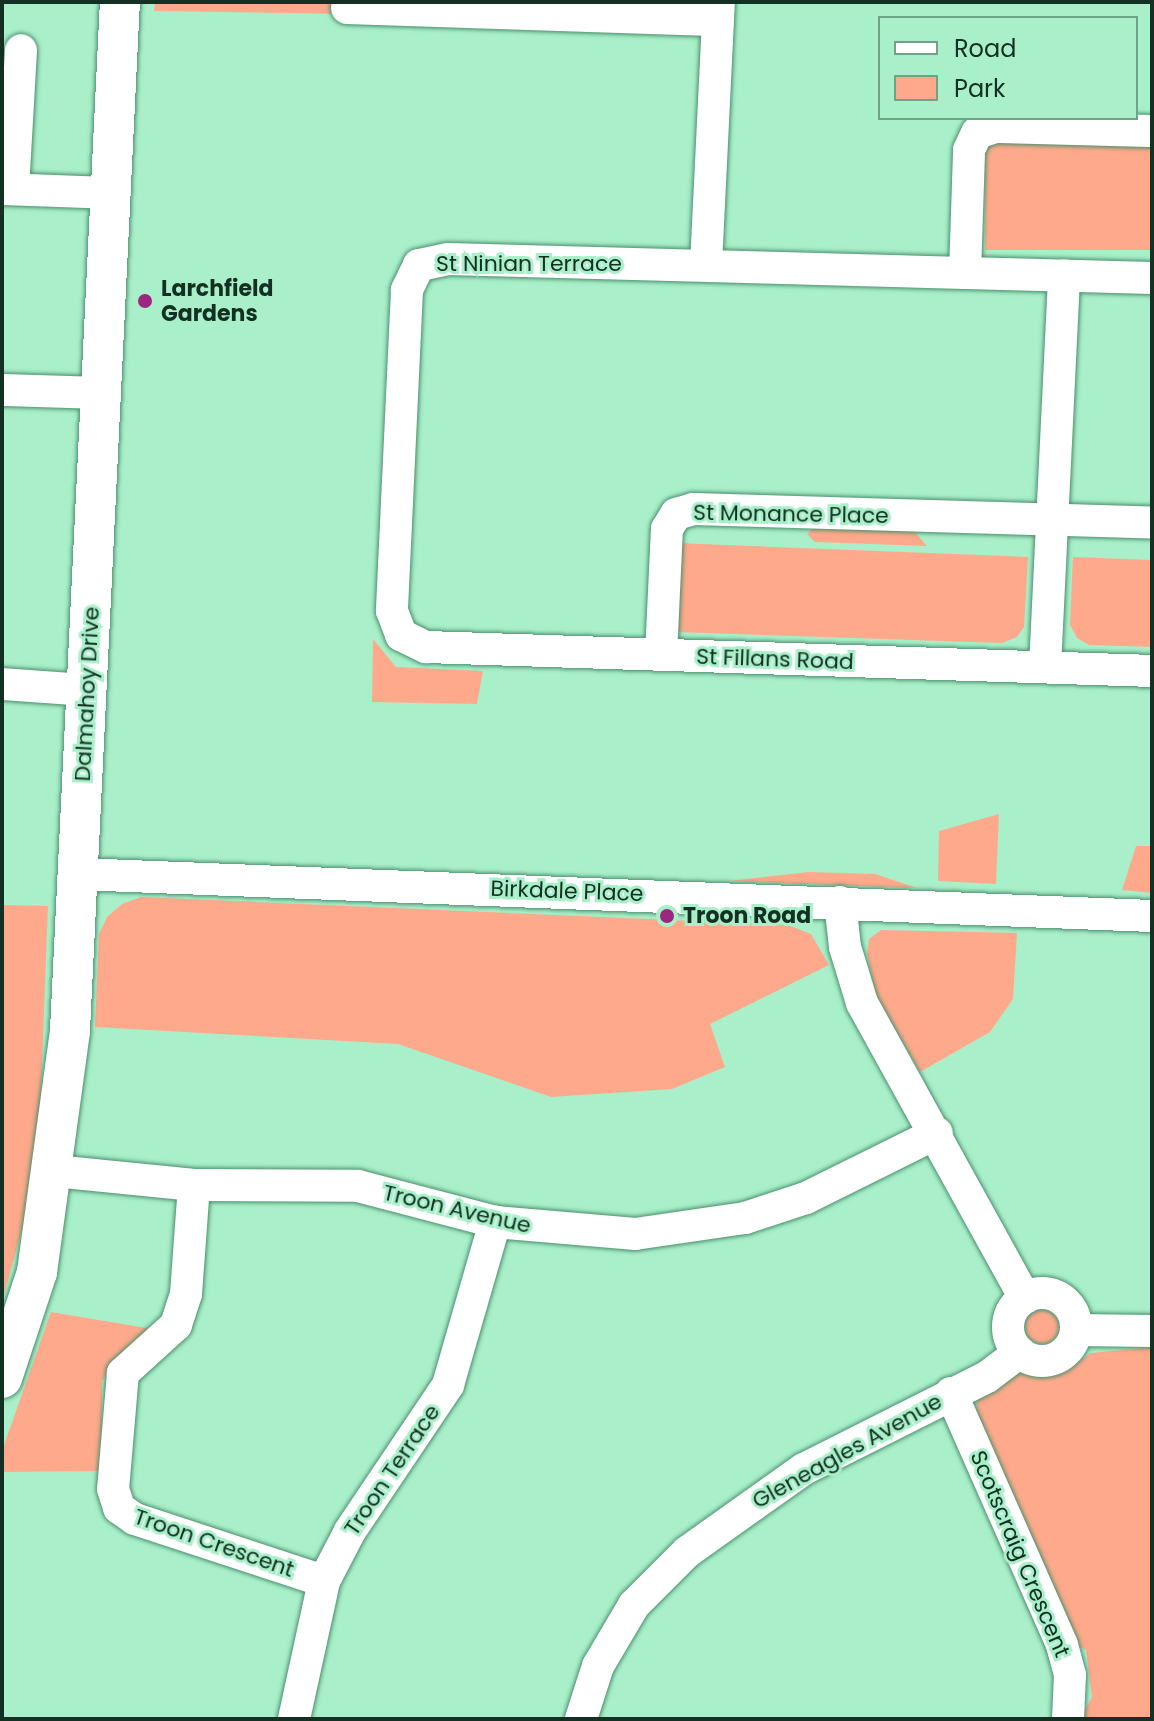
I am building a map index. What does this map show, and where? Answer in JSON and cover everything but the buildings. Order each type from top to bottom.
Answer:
[{"type":"street","name":"Dalmahoy Drive","points":[[2,1378],[37,1272],[54,1171],[70,1030],[120,2]]},
{"type":"street","points":[[347,8],[397,6],[718,11],[706,265]]},
{"type":"street","points":[[21,50],[7,189],[112,193]]},
{"type":"street","points":[[965,273],[969,150],[977,133],[996,127],[1152,131]]},
{"type":"street","name":"St Ninian Terrace","points":[[401,635],[392,611],[404,346],[407,290],[419,265],[448,259],[1152,278]]},
{"type":"street","points":[[1045,667],[1064,275]]},
{"type":"street","points":[[2,390],[102,393]]},
{"type":"street","name":"St Monance Place","points":[[661,655],[667,529],[676,514],[693,509],[1152,523]]},
{"type":"street","name":"St Fillans Road","points":[[401,635],[426,647],[1152,671]]},
{"type":"street","points":[[2,684],[86,690]]},
{"type":"street","name":"Birkdale Place","points":[[78,874],[1152,916]]},
{"type":"street","points":[[840,902],[845,947],[862,1003],[937,1133],[1025,1298]]},
{"type":"street","name":"Troon Avenue","points":[[54,1171],[194,1185],[358,1186],[495,1222],[635,1234],[745,1218],[806,1198],[937,1133]]},
{"type":"street","name":"Troon Crescent","points":[[194,1185],[186,1294],[176,1325],[123,1373],[113,1489],[119,1508],[135,1519],[324,1581]]},
{"type":"street","name":"Troon Terrace","points":[[294,1719],[324,1581],[350,1531],[448,1385],[495,1222]]},
{"type":"street","points":[[1045,1293],[1065,1301],[1076,1330],[1059,1356],[1039,1361],[1020,1352],[1008,1323],[1025,1298],[1045,1293]]},
{"type":"street","points":[[1076,1330],[1152,1331]]},
{"type":"street","name":"Gleneagles Avenue","points":[[581,1719],[598,1666],[634,1605],[687,1552],[804,1469],[987,1377],[1020,1352]]},
{"type":"street","name":"Scotscraig Crescent","points":[[951,1393],[1062,1645],[1070,1675],[1068,1719]]},
{"type":"green space","points":[[155,2],[345,2],[344,14],[154,11]]},
{"type":"green space","points":[[985,140],[1152,140],[1152,250],[985,250]]},
{"type":"green space","points":[[820,521],[908,524],[927,546],[815,542],[807,534]]},
{"type":"green space","points":[[676,543],[1028,557],[1024,627],[1017,637],[1002,643],[676,632]]},
{"type":"green space","points":[[1073,557],[1152,560],[1152,647],[1089,645],[1077,638],[1070,625]]},
{"type":"green space","points":[[373,639],[396,667],[483,671],[477,704],[372,702]]},
{"type":"green space","points":[[999,814],[996,884],[938,881],[939,831]]},
{"type":"green space","points":[[1136,846],[1152,846],[1152,893],[1122,890]]},
{"type":"green space","points":[[808,872],[875,874],[917,888],[729,881]]},
{"type":"green space","points":[[141,897],[788,925],[811,934],[829,965],[710,1024],[725,1067],[672,1089],[551,1097],[398,1044],[95,1027],[99,934],[107,917],[122,904]]},
{"type":"green space","points":[[2,905],[48,906],[38,1171],[2,1302]]},
{"type":"green space","points":[[881,930],[1017,933],[1013,999],[990,1032],[920,1072],[876,996],[867,954],[869,939]]},
{"type":"green space","points":[[1042,1310],[1054,1315],[1059,1327],[1054,1339],[1042,1344],[1030,1339],[1025,1327],[1030,1315]]},
{"type":"green space","points":[[51,1312],[158,1330],[142,1347],[120,1354],[102,1381],[102,1471],[2,1472],[2,1451]]},
{"type":"green space","points":[[1152,1347],[1152,1719],[1080,1719],[1092,1697],[1086,1650],[1073,1643],[976,1421],[977,1397],[1018,1373],[1063,1373],[1091,1353]]},
{"type":"place","name":"Larchfield Gardens","points":[[145,301]]},
{"type":"place","name":"Troon Road","points":[[667,916]]}]
